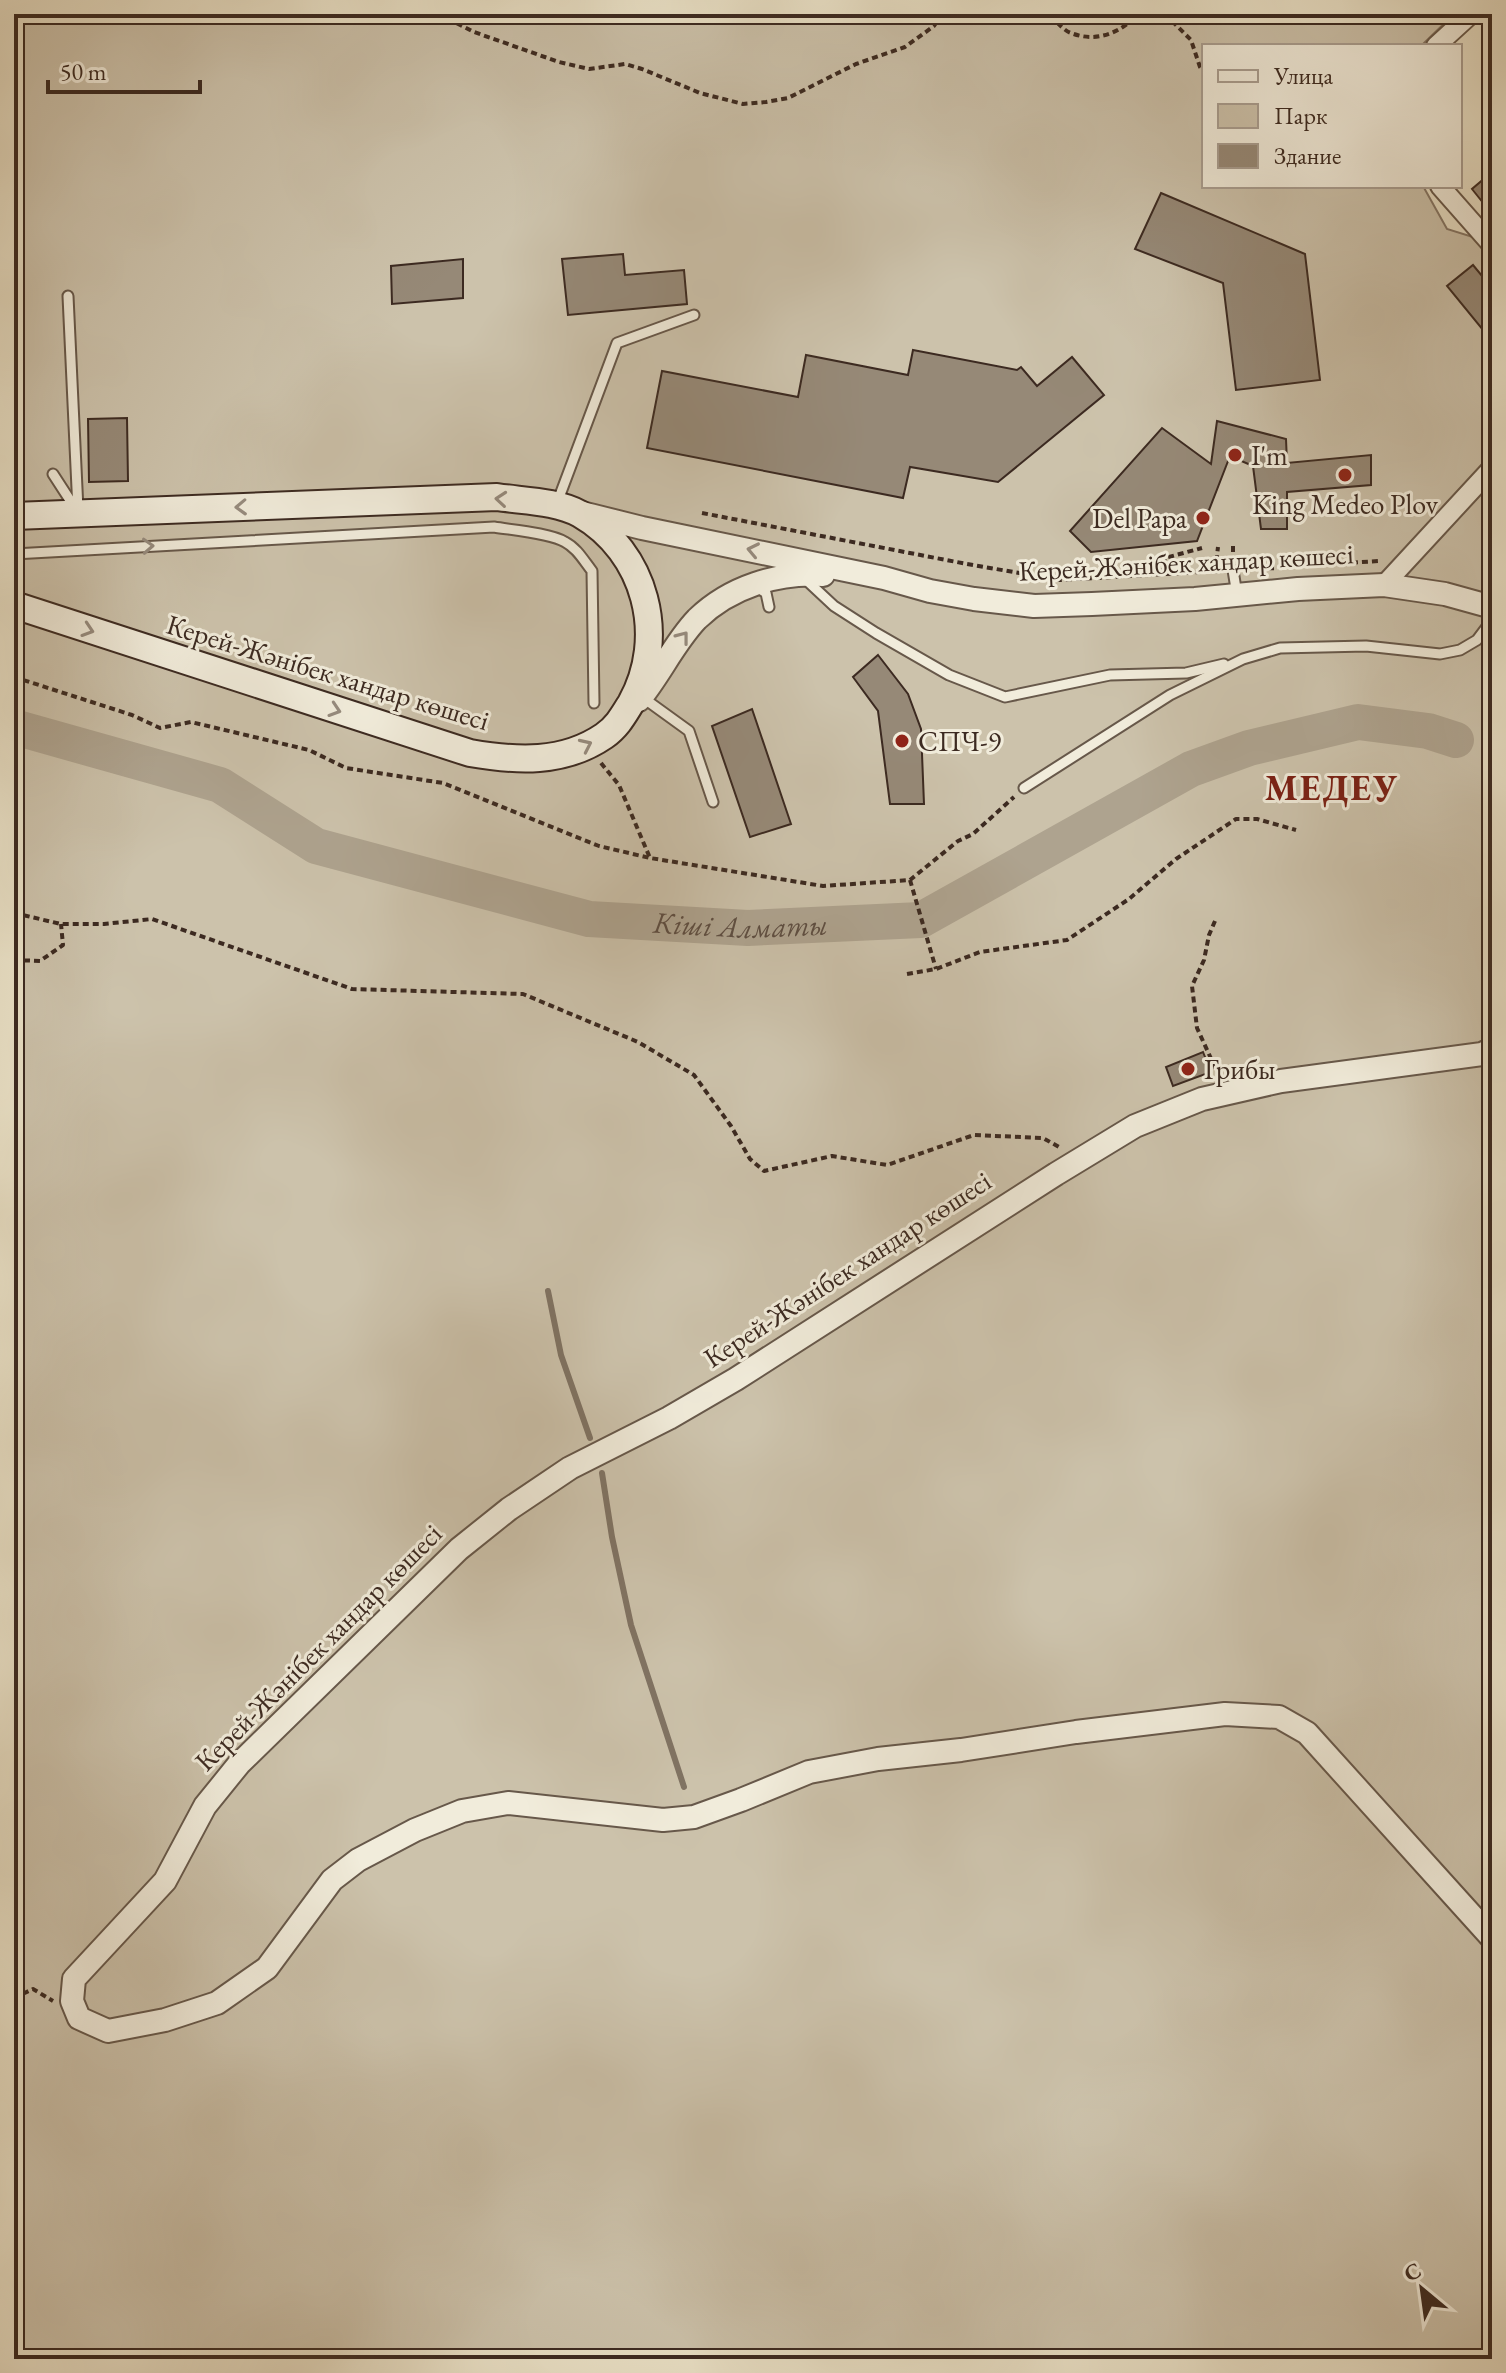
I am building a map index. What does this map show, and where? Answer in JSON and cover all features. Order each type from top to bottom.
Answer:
[{"type":"main road","name":"Керей-Жәнібек хандар көшесі","points":[[14,516],[497,497],[567,509],[607,532],[636,572],[647,608],[649,649],[637,692],[620,722],[605,735],[587,746],[563,754],[509,760],[470,753],[14,605]]},
{"type":"street","points":[[1438,44],[1471,14]]},
{"type":"street","points":[[1442,188],[1492,245]]},
{"type":"street","points":[[1384,585],[1492,468]]},
{"type":"street","name":"Керей-Жәнібек хандар көшесі","points":[[567,509],[642,528],[884,578],[930,591],[1034,606],[1195,599],[1384,585],[1445,594],[1492,607]]},
{"type":"street","name":"Керей-Жәнібек хандар көшесі","points":[[620,722],[642,697],[697,619],[724,598],[752,584],[799,573],[884,578]]},
{"type":"street","name":"Керей-Жәнібек хандар көшесі","points":[[79,2018],[72,2001],[74,1979],[165,1881],[205,1806],[239,1764],[459,1549],[509,1509],[570,1468],[669,1418],[750,1371],[1135,1126],[1202,1099],[1281,1081],[1482,1054],[1492,1049]]},
{"type":"street","points":[[79,2018],[108,2031],[165,2020],[217,2003],[267,1968],[332,1880],[358,1860],[415,1830],[462,1811],[508,1803],[663,1820],[694,1817],[809,1772],[878,1759],[1225,1714],[1279,1717],[1307,1733],[1492,1938]]},
{"type":"lane","points":[[68,296],[79,514]]},
{"type":"lane","points":[[567,509],[617,343],[694,315]]},
{"type":"lane","points":[[53,474],[79,514]]},
{"type":"lane","points":[[14,554],[494,527],[564,541],[592,571],[594,703]]},
{"type":"lane","points":[[1233,570],[1237,595]]},
{"type":"lane","points":[[799,573],[834,606],[876,633],[949,675],[1005,697],[1110,675],[1186,673],[1280,648],[1366,646],[1440,654],[1460,650],[1477,640],[1492,620]]},
{"type":"lane","points":[[752,584],[766,593],[769,607]]},
{"type":"lane","points":[[1024,788],[1170,695],[1243,659]]},
{"type":"lane","points":[[642,697],[689,731],[713,802]]},
{"type":"path","points":[[439,14],[474,32],[559,62],[589,69],[625,64],[700,93],[743,104],[788,98],[856,64],[905,47],[934,26],[942,14]]},
{"type":"path","points":[[1054,14],[1055,21],[1070,33],[1108,36],[1128,25],[1138,14]]},
{"type":"path","points":[[1165,14],[1191,40],[1202,70]]},
{"type":"path","points":[[702,513],[1060,580],[1290,567]]},
{"type":"path","points":[[881,548],[884,538]]},
{"type":"path","points":[[1215,571],[1218,547]]},
{"type":"path","points":[[1160,574],[1165,558],[1202,548]]},
{"type":"path","points":[[1321,565],[1405,559]]},
{"type":"path","points":[[14,677],[107,706],[160,728],[191,722],[309,750],[346,768],[443,783],[599,846],[650,858],[823,886],[910,880],[958,841],[973,834],[1024,788]]},
{"type":"path","points":[[587,746],[619,785],[650,858]]},
{"type":"path","points":[[907,974],[936,969],[980,952],[1067,940],[1129,899],[1176,859],[1236,819],[1257,819],[1296,830]]},
{"type":"path","points":[[910,880],[936,969]]},
{"type":"path","points":[[14,913],[61,924],[152,919],[352,989],[523,994],[638,1042],[694,1075],[731,1126],[750,1159],[764,1171],[832,1156],[887,1165],[974,1135],[1043,1138],[1064,1150]]},
{"type":"path","points":[[1215,921],[1204,960],[1192,986],[1197,1028],[1220,1079]]},
{"type":"path","points":[[14,960],[40,961],[63,945],[61,924]]},
{"type":"path","points":[[14,1998],[33,1989],[79,2018]]},
{"type":"green space","points":[[14,14],[1454,14],[1423,44],[1202,44],[1202,188],[1424,188],[1447,229],[1492,243],[1492,2359],[14,2359]]},
{"type":"building","points":[[1492,172],[1492,214],[1472,189]]},
{"type":"building","points":[[1161,193],[1305,254],[1320,380],[1236,390],[1223,283],[1135,249]]},
{"type":"building","points":[[623,254],[625,275],[684,270],[687,304],[568,315],[562,259]]},
{"type":"building","points":[[463,259],[463,298],[392,304],[391,266]]},
{"type":"building","points":[[1473,265],[1492,288],[1492,341],[1447,286]]},
{"type":"building","points":[[913,350],[1017,370],[1021,367],[1037,386],[1072,357],[1104,395],[998,482],[910,467],[903,498],[647,448],[662,371],[798,397],[806,355],[908,375]]},
{"type":"building","points":[[127,418],[128,481],[89,482],[88,419]]},
{"type":"building","points":[[1217,421],[1286,439],[1287,463],[1371,455],[1371,485],[1287,492],[1287,529],[1261,529],[1253,466],[1230,456],[1197,541],[1091,552],[1070,531],[1162,428],[1211,464]]},
{"type":"building","name":"СПЧ-9","points":[[878,655],[908,694],[921,729],[924,804],[890,804],[878,711],[853,677]]},
{"type":"building","points":[[752,709],[791,824],[750,837],[712,726]]},
{"type":"building","name":"Грибы","points":[[1203,1052],[1211,1072],[1173,1086],[1166,1067]]},
{"type":"waterway","name":"Кіші Алматы","points":[[14,727],[220,785],[316,846],[589,919],[748,928],[921,920],[1191,769],[1249,748],[1358,722],[1428,731],[1456,740]]},
{"type":"waterway","points":[[548,1291],[561,1355],[590,1438]]},
{"type":"waterway","points":[[602,1473],[631,1625],[684,1787]]},
{"type":"place","name":"I'm","points":[[1235,455]]},
{"type":"place","name":"King Medeo Plov","points":[[1345,475]]},
{"type":"place","name":"Del Papa","points":[[1203,518]]},
{"type":"place","name":"СПЧ-9","points":[[902,741]]},
{"type":"place","name":"Грибы","points":[[1188,1069]]},
{"type":"district","name":"МЕДЕУ","points":[[1332,787]]}]
